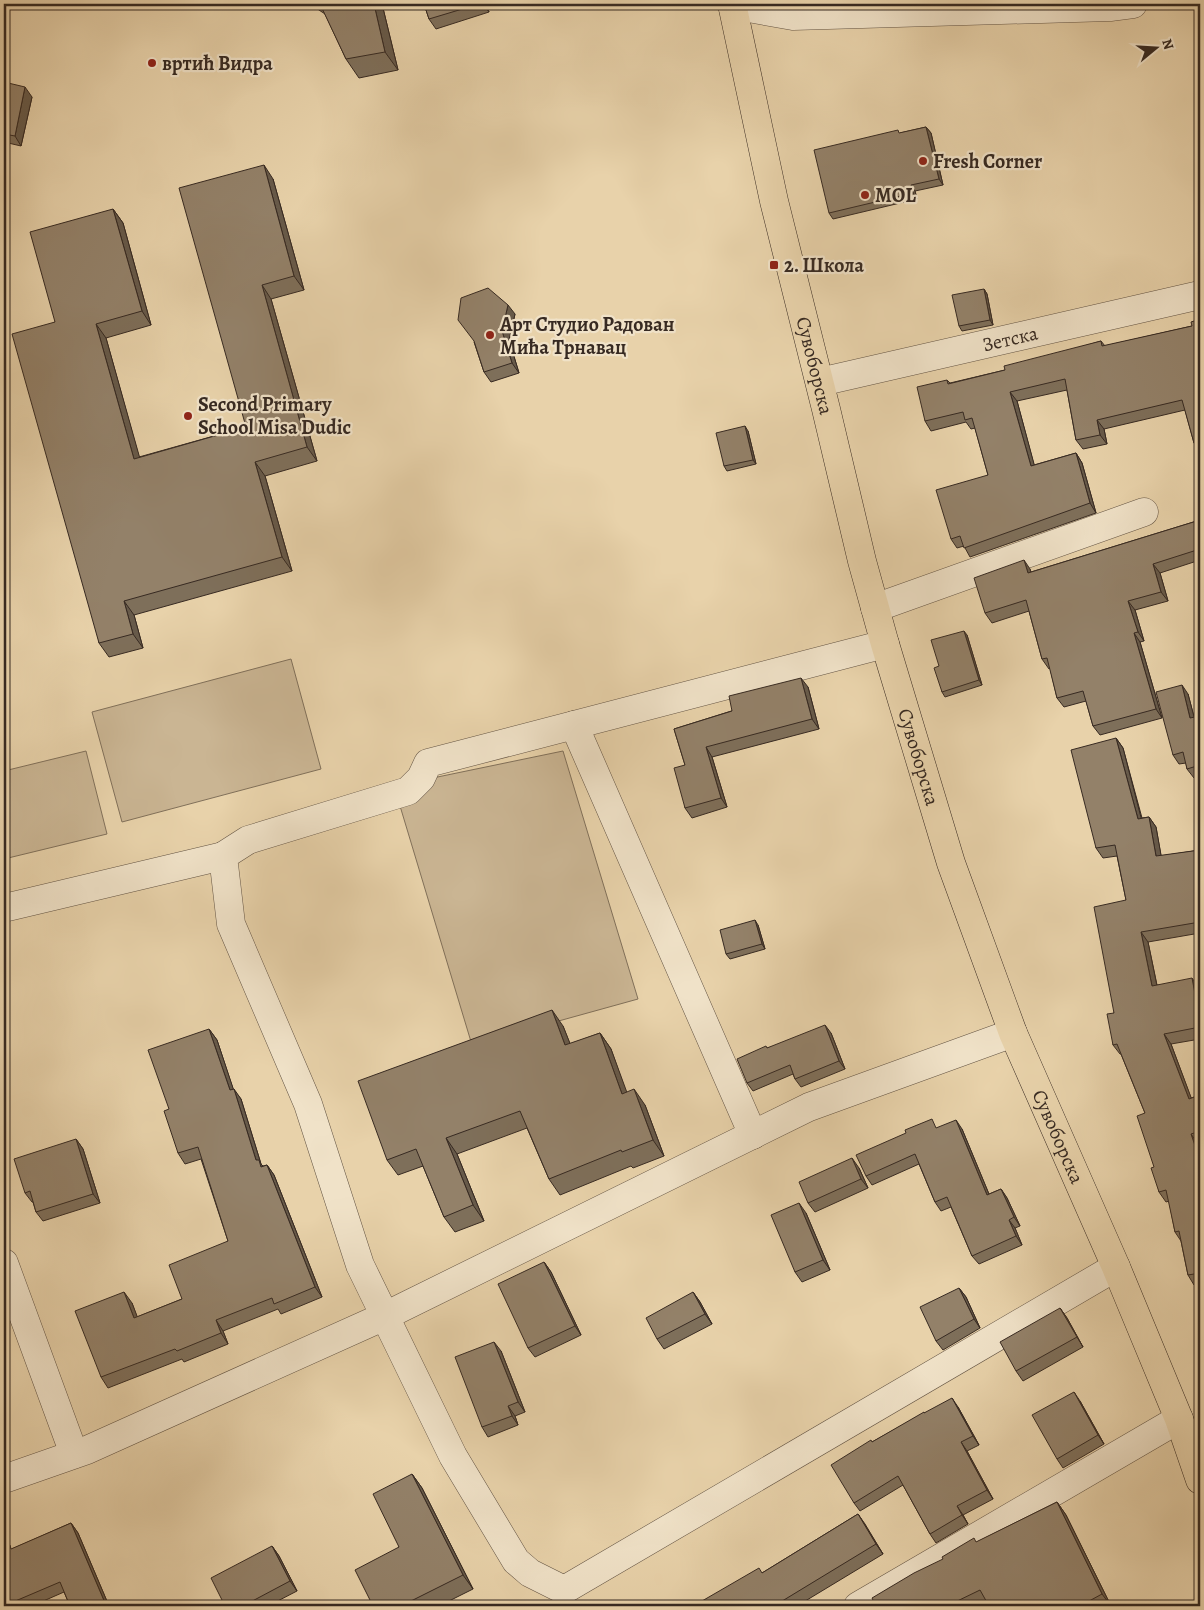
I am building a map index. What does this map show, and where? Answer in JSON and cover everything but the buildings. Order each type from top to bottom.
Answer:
[{"type":"main road","name":"Сувоборска","points":[[732,4],[774,201],[820,382],[862,561],[951,863],[1013,1033],[1116,1267],[1179,1419],[1200,1480]]},
{"type":"street","points":[[732,4],[793,16],[1110,7],[1134,4]]},
{"type":"street","name":"Зетска","points":[[820,382],[1200,295]]},
{"type":"street","points":[[875,608],[1144,512]]},
{"type":"street","points":[[4,908],[223,856],[248,840],[408,791],[421,778],[428,763],[886,644]]},
{"type":"street","points":[[574,725],[753,1135]]},
{"type":"street","points":[[223,856],[231,924],[308,1104],[360,1265],[453,1456],[516,1560],[530,1573],[564,1590],[1116,1267]]},
{"type":"street","points":[[4,1479],[74,1454],[385,1316],[809,1107],[1013,1033]]},
{"type":"street","points":[[4,1263],[74,1454]]},
{"type":"street","points":[[858,1606],[1179,1419]]},
{"type":"shaded area","points":[[291,659],[321,769],[122,822],[92,712]]},
{"type":"shaded area","points":[[86,751],[107,834],[4,859],[4,771]]},
{"type":"shaded area","points":[[563,751],[638,999],[472,1045],[394,786]]},
{"type":"place","name":"вртић Видра","points":[[152,63]]},
{"type":"place","name":"Fresh Corner","points":[[923,161]]},
{"type":"place","name":"MOL","points":[[865,195]]},
{"type":"place","name":"2. Школа","points":[[774,265]]},
{"type":"place","name":"Арт Студио Радован Мића Трнавац","points":[[490,335]]},
{"type":"place","name":"Second Primary School Misa Dudic","points":[[188,416]]}]
